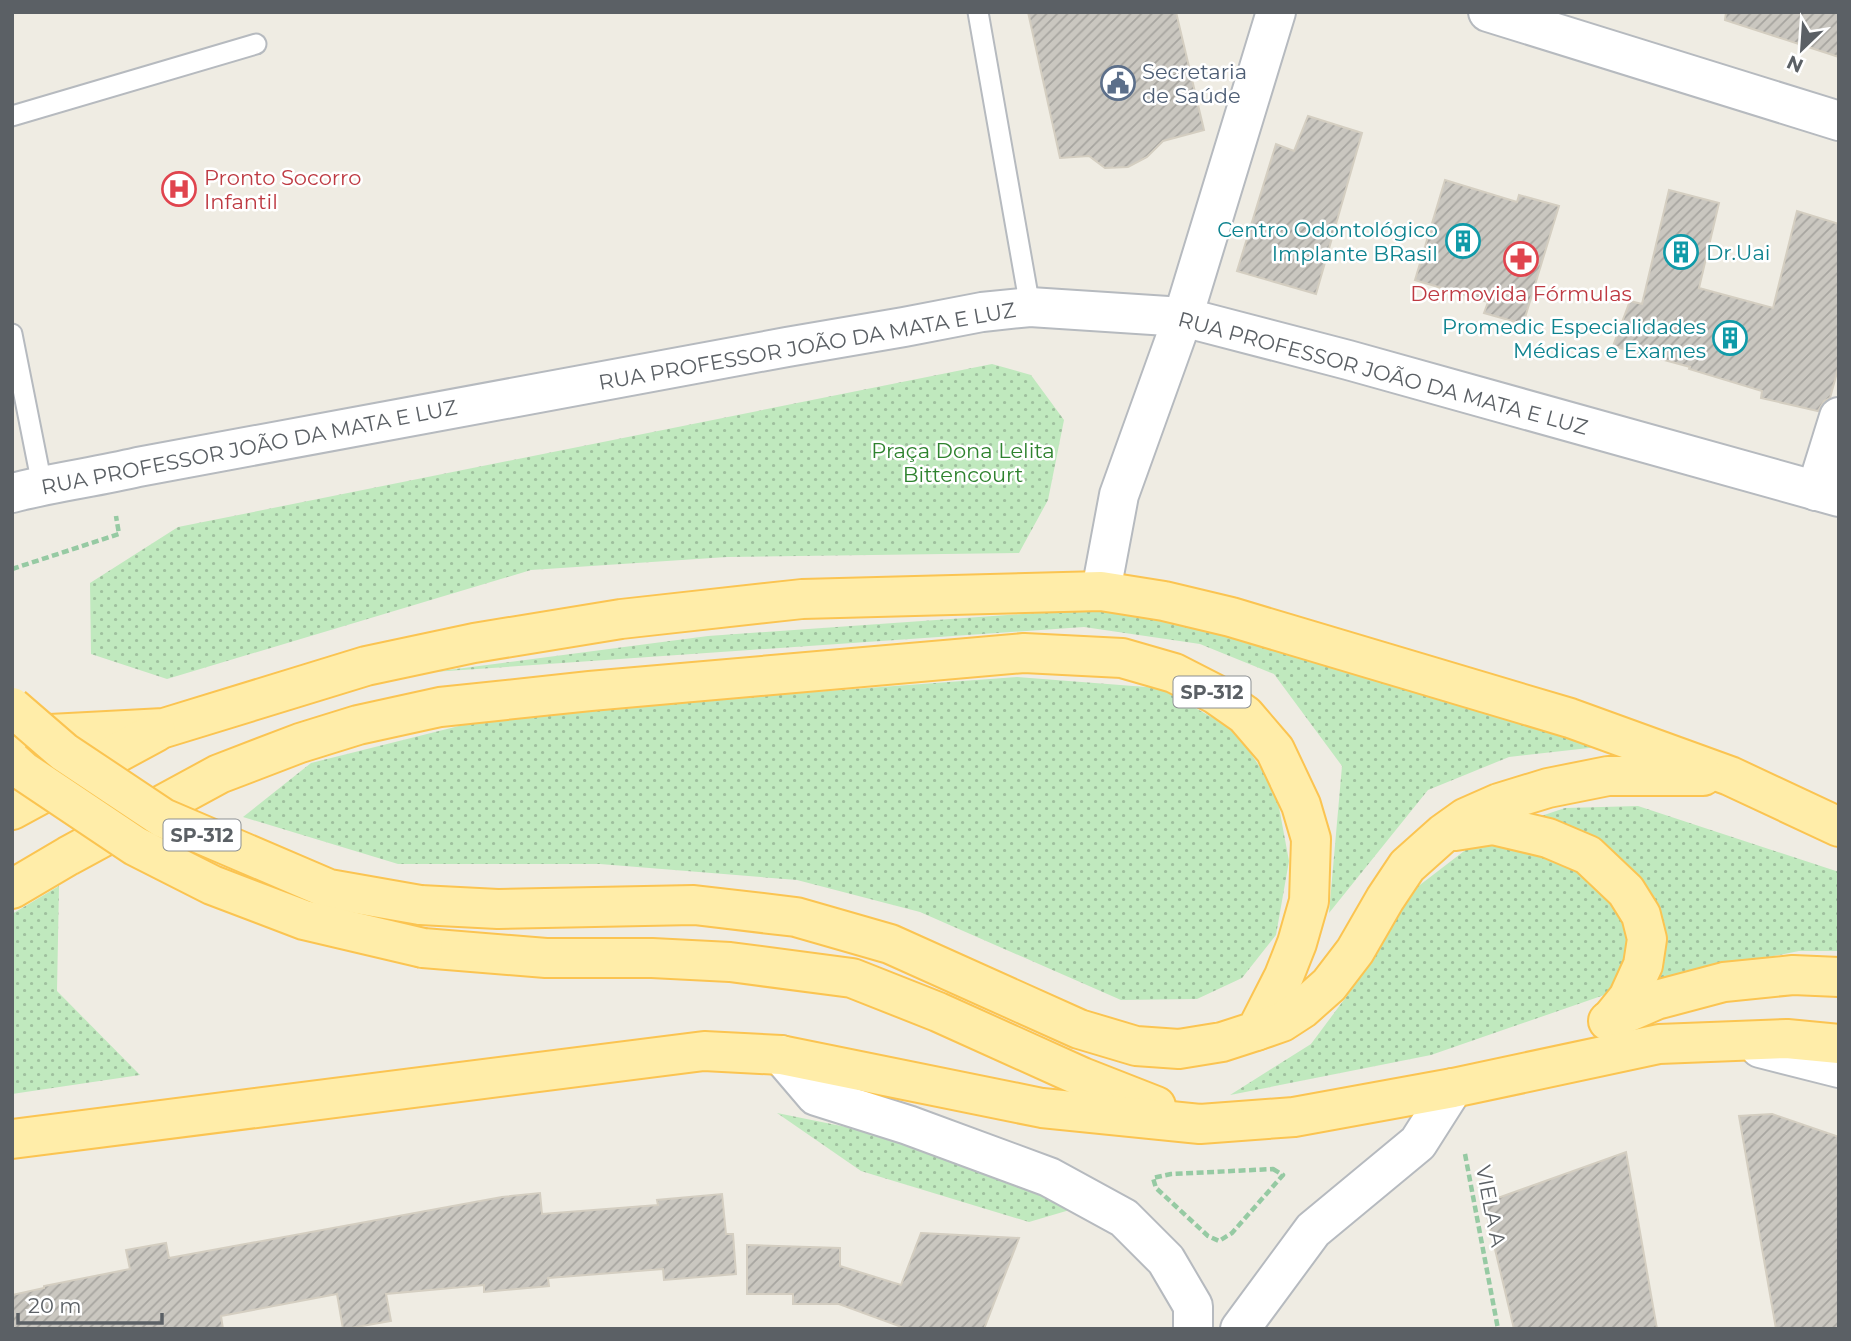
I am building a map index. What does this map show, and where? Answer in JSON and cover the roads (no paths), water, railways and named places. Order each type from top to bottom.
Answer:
[{"type":"main road","points":[[12,810],[164,727],[366,666],[474,643],[621,619],[802,599],[1101,591],[1164,601],[1231,617],[1570,718],[1730,776],[1839,827]]},
{"type":"main road","name":"SP-312","points":[[12,707],[64,752],[163,818],[329,888],[419,905],[498,909],[694,905],[796,917],[890,944],[1079,1030],[1136,1046],[1179,1049],[1222,1042],[1256,1031],[1284,976],[1297,943],[1309,901],[1311,839],[1301,806],[1275,750],[1245,715],[1215,694],[1174,673],[1122,658],[1024,653],[590,691],[440,707],[358,725],[300,743],[219,774],[12,889]]},
{"type":"main road","points":[[12,736],[164,727]]},
{"type":"main road","points":[[12,761],[135,846],[212,885],[304,920],[423,948],[545,958],[652,958],[730,962],[852,978],[938,1012],[1082,1077],[1200,1124]]},
{"type":"main road","points":[[1256,1031],[1282,1022],[1302,1009],[1329,985],[1355,951],[1407,866],[1465,818],[1499,803],[1548,788],[1608,776],[1730,776]]},
{"type":"main road","points":[[1785,802],[1839,815]]},
{"type":"main road","points":[[1444,833],[1493,825],[1548,838],[1588,855],[1626,891],[1641,915],[1647,939],[1643,965],[1628,998],[1611,1019]]},
{"type":"main road","points":[[1544,1068],[1611,1019],[1656,1000],[1724,982],[1793,975],[1839,976]]},
{"type":"main road","points":[[12,1139],[704,1051],[781,1055],[1042,1108],[1200,1124],[1294,1117],[1453,1088],[1659,1044],[1787,1040],[1839,1044]]},
{"type":"street","points":[[1101,591],[1119,495],[1183,317],[1276,12]]},
{"type":"street","points":[[1488,12],[1839,121]]},
{"type":"street","name":"RUA PROFESSOR JOÃO DA MATA E LUZ","points":[[27,489],[787,347],[982,312],[1030,307],[1183,317],[1362,363],[1828,494]]},
{"type":"street","points":[[1828,494],[1839,416]]},
{"type":"street","points":[[1734,1041],[1839,1068]]},
{"type":"street","points":[[781,1055],[816,1096],[908,1125],[1049,1177],[1124,1218],[1166,1260],[1193,1306],[1194,1329]]},
{"type":"street","points":[[1240,1329],[1313,1230],[1418,1143],[1453,1088]]},
{"type":"lane","points":[[978,12],[1030,307]]},
{"type":"lane","points":[[12,116],[256,44]]},
{"type":"lane","points":[[12,334],[27,489]]},
{"type":"place","name":"Secretaria de Saúde","points":[[1118,83]]},
{"type":"place","name":"Pronto Socorro Infantil","points":[[179,189]]},
{"type":"place","name":"Centro Odontológico Implante BRasil","points":[[1463,241]]},
{"type":"place","name":"Dr.Uai","points":[[1681,252]]},
{"type":"place","name":"Dermovida Fórmulas","points":[[1521,259]]},
{"type":"place","name":"Promedic Especialidades Médicas e Exames","points":[[1730,338]]},
{"type":"park label","name":"Praça Dona Lelita Bittencourt","points":[[963,462]]}]
